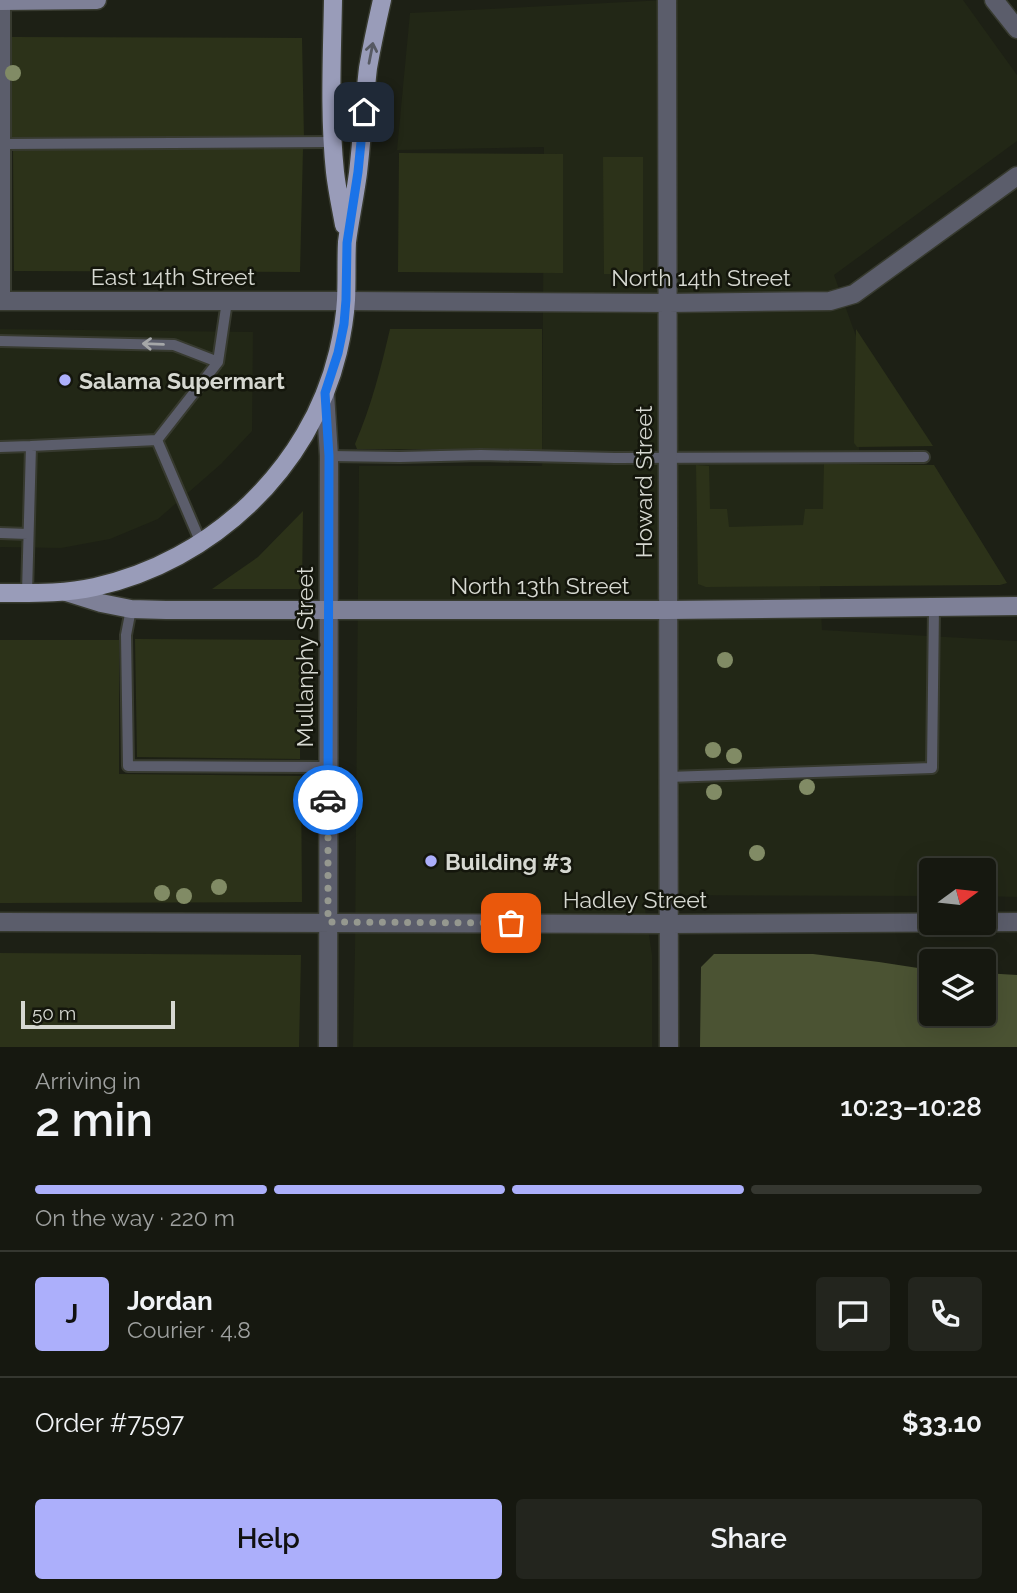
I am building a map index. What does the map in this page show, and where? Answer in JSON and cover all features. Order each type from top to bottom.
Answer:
[{"type":"main road","points":[[333,0],[333,142],[335,175],[347,243]]},
{"type":"main road","points":[[347,243],[358,172],[369,66],[382,0]]},
{"type":"main road","name":"North 13th Street","points":[[0,593],[66,592],[118,582],[172,559],[201,543],[254,501],[274,479],[311,423],[325,393],[338,353],[346,300],[347,243]]},
{"type":"street","points":[[3,0],[97,0]]},
{"type":"street","name":"Howard Street","points":[[667,0],[669,1047]]},
{"type":"street","points":[[994,0],[1017,29]]},
{"type":"street","name":"North 14th Street","points":[[346,300],[668,303],[830,301],[854,294],[1017,176]]},
{"type":"street","name":"East 14th Street","points":[[3,301],[346,300]]},
{"type":"street","name":"Mullanphy Street","points":[[325,393],[329,456],[328,1047]]},
{"type":"street","name":"North 13th Street","points":[[66,592],[101,603],[131,608],[668,610],[1017,606]]},
{"type":"street","name":"Hadley Street","points":[[0,922],[1017,922]]},
{"type":"lane","points":[[3,0],[3,301]]},
{"type":"lane","points":[[5,144],[333,142]]},
{"type":"lane","points":[[0,447],[157,440],[218,362],[227,301]]},
{"type":"lane","points":[[0,341],[174,345],[218,362]]},
{"type":"lane","points":[[157,440],[201,543]]},
{"type":"lane","points":[[27,593],[31,446]]},
{"type":"lane","points":[[329,456],[924,457]]},
{"type":"lane","points":[[0,533],[28,534]]},
{"type":"lane","points":[[668,776],[932,768],[934,607]]},
{"type":"lane","points":[[131,608],[126,635],[128,766],[328,766]]},
{"type":"shaded area","points":[[666,0],[963,0],[1017,75],[1017,141],[834,275],[857,339],[861,546],[818,548],[822,630],[1017,641],[1017,897],[996,896],[996,858],[919,858],[919,896],[643,895],[652,955],[652,1047],[353,1047],[359,466],[542,466],[544,147],[397,150],[410,13]]},
{"type":"shaded area","points":[[10,37],[302,38],[304,139],[10,139]]},
{"type":"shaded area","points":[[13,149],[303,149],[300,272],[14,271]]},
{"type":"shaded area","points":[[399,153],[563,154],[563,273],[398,272]]},
{"type":"shaded area","points":[[603,157],[643,157],[643,274],[604,274]]},
{"type":"shaded area","points":[[0,329],[253,332],[252,431],[221,464],[158,519],[110,539],[61,548],[0,547]]},
{"type":"shaded area","points":[[390,329],[542,329],[542,450],[357,449],[355,444],[375,387]]},
{"type":"shaded area","points":[[856,329],[933,446],[857,447],[854,443]]},
{"type":"shaded area","points":[[824,464],[934,465],[1007,583],[706,587],[698,584],[696,465],[709,466],[710,509],[727,509],[729,527],[803,525],[805,509],[823,509]]},
{"type":"shaded area","points":[[303,511],[302,589],[212,589],[258,557]]},
{"type":"shaded area","points":[[135,639],[300,640],[300,759],[137,757]]},
{"type":"shaded area","points":[[0,640],[119,640],[119,774],[301,776],[302,902],[0,903]]},
{"type":"shaded area","points":[[0,953],[301,955],[299,1047],[0,1047]]},
{"type":"shaded area","points":[[714,954],[813,954],[919,968],[919,1026],[996,1026],[996,974],[1017,975],[1017,1047],[700,1047],[701,967]]},
{"type":"way so far","points":[[328,800],[328,922],[511,923]]},
{"type":"place","name":"Salama Supermart","points":[[65,380]]},
{"type":"place","name":"Building #3","points":[[431,861]]},
{"type":"route","points":[[328,800],[329,456],[325,393],[344,324],[347,243],[364,112]]}]
